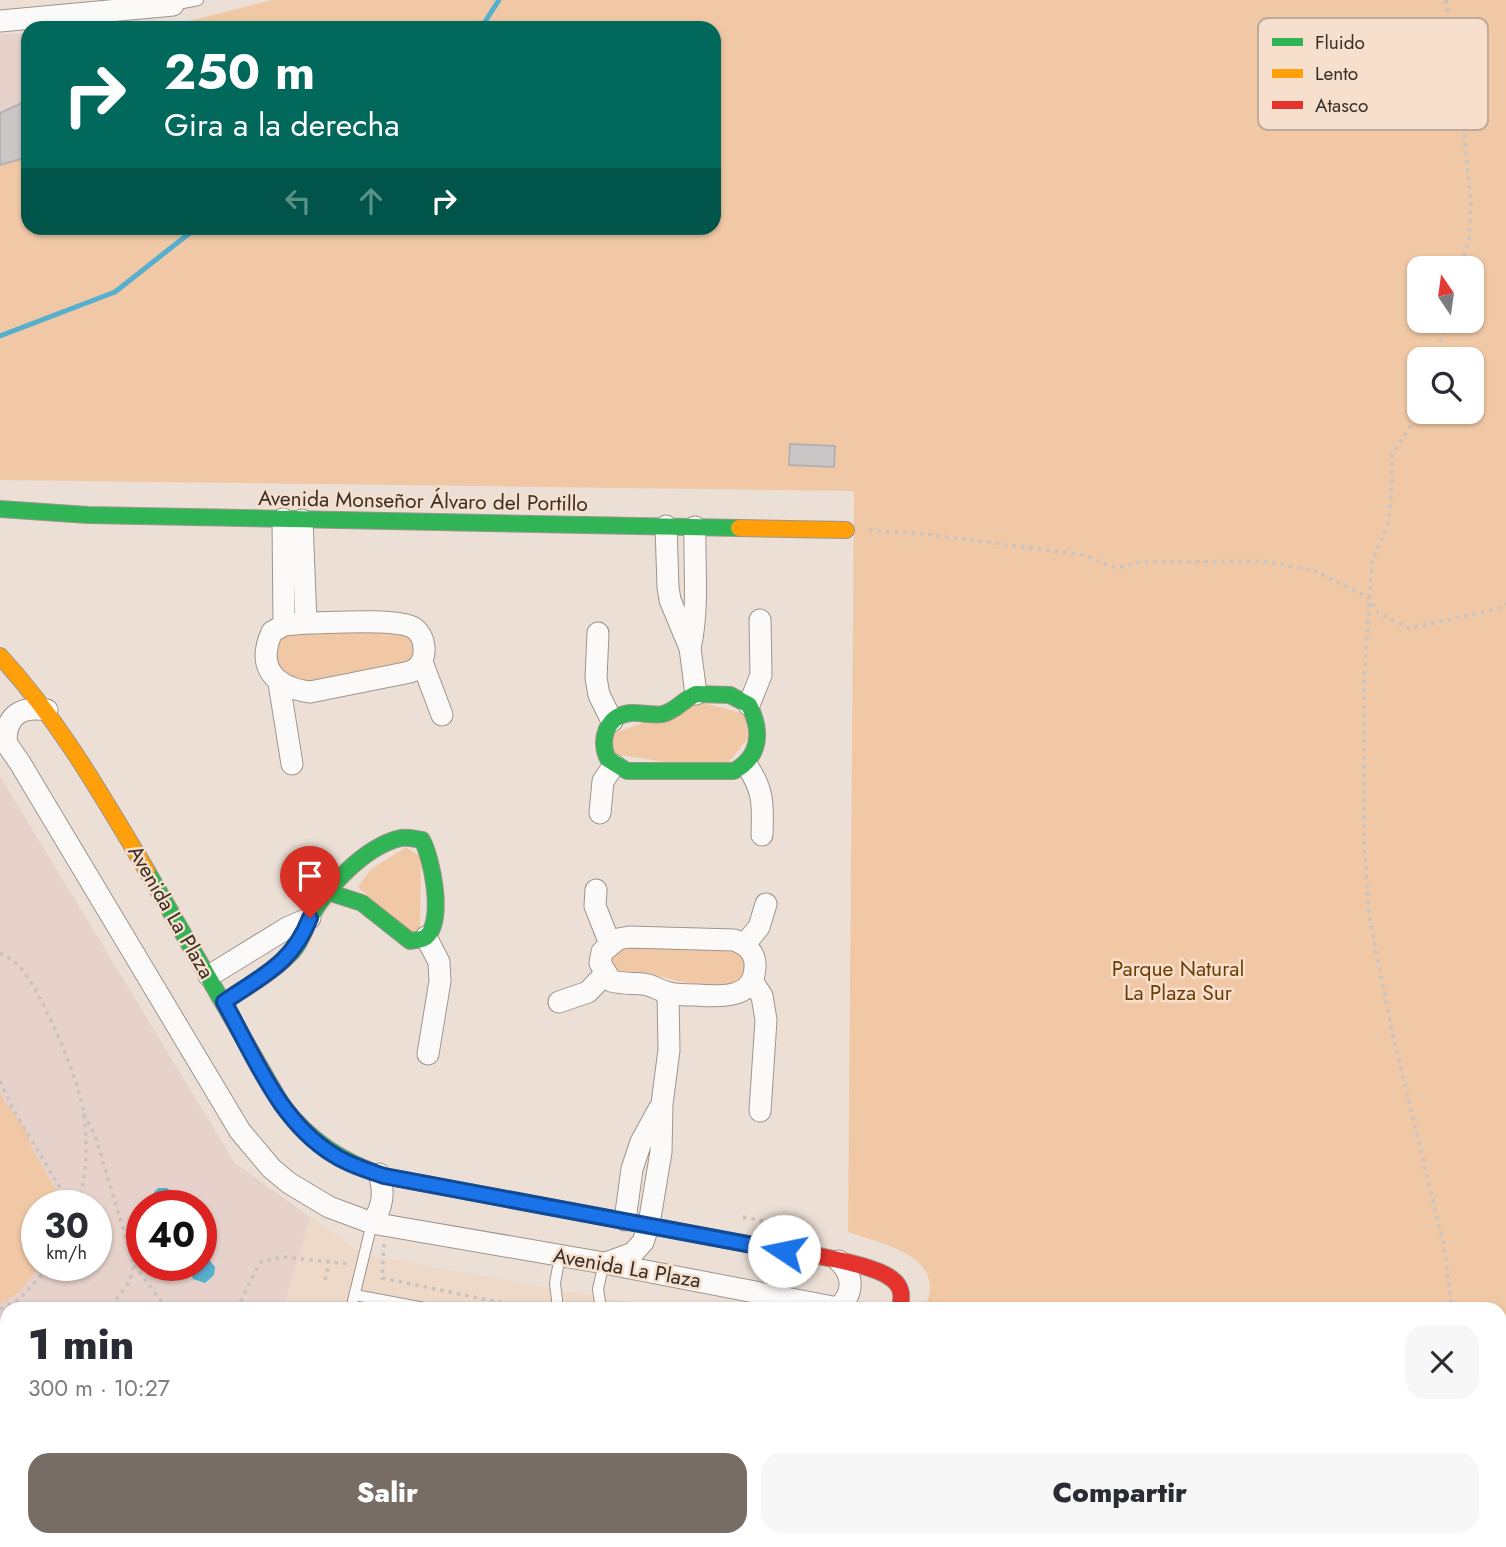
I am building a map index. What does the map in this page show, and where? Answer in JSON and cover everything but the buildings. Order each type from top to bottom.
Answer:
[{"type":"street","points":[[0,21],[173,5]]},
{"type":"street","name":"Avenida Monseñor Álvaro del Portillo","points":[[0,509],[88,516],[846,530]]},
{"type":"street","points":[[293,519],[306,623]]},
{"type":"street","points":[[284,625],[293,519]]},
{"type":"street","points":[[666,526],[666,574],[670,600],[690,648],[696,694]]},
{"type":"street","points":[[690,648],[695,628],[697,595],[695,527]]},
{"type":"street","points":[[749,705],[761,675],[760,620]]},
{"type":"street","points":[[422,662],[416,669],[405,673],[310,692],[295,690],[279,683],[271,674],[265,654],[272,632],[284,625],[388,623],[411,627],[421,634],[424,650],[422,662],[442,715]]},
{"type":"street","points":[[598,633],[596,678],[599,695],[612,721]]},
{"type":"street","name":"Avenida La Plaza","points":[[0,656],[47,710],[107,803],[282,1105],[307,1135],[335,1156],[379,1174],[839,1261],[881,1272],[892,1278],[901,1291],[900,1302]]},
{"type":"street","points":[[279,683],[292,764]]},
{"type":"street","points":[[696,694],[730,695],[749,705],[757,724],[755,753],[747,766],[734,771],[627,771],[614,765],[603,747],[604,730],[624,714],[662,714],[678,707],[688,696],[696,694]]},
{"type":"street","points":[[3,738],[16,715],[26,709],[47,710]]},
{"type":"street","name":"Avenida La Plaza","points":[[3,738],[240,1131],[271,1168],[308,1196],[329,1208],[372,1223],[604,1263],[804,1302]]},
{"type":"street","points":[[600,813],[603,781],[614,765]]},
{"type":"street","points":[[747,766],[760,787],[763,806],[762,835]]},
{"type":"street","points":[[224,1002],[280,964],[293,951],[302,939],[310,918],[341,876],[384,845],[402,838],[422,840],[428,847],[434,874],[432,930],[426,937],[410,941],[397,934],[362,903],[331,892]]},
{"type":"street","points":[[596,890],[595,906],[610,944]]},
{"type":"street","points":[[745,944],[759,927],[766,904]]},
{"type":"street","points":[[209,976],[287,928],[310,918]]},
{"type":"street","points":[[426,937],[439,962],[440,981],[428,1054]]},
{"type":"street","points":[[629,937],[734,940],[745,944],[756,959],[752,981],[744,990],[733,995],[713,997],[668,993],[653,986],[611,981],[600,963],[601,952],[610,944],[629,937]]},
{"type":"street","points":[[559,1002],[588,992],[605,974]]},
{"type":"street","points":[[752,981],[762,996],[766,1020],[760,1111]]},
{"type":"street","points":[[604,1263],[634,1253],[643,1242],[649,1224],[661,1152],[662,1104],[668,1060],[668,993]]},
{"type":"street","points":[[625,1220],[632,1169],[641,1142],[662,1104]]},
{"type":"street","points":[[372,1223],[378,1214],[383,1195],[379,1174]]},
{"type":"street","name":"Avenida La Plaza","points":[[839,1261],[847,1271],[851,1284],[844,1302]]},
{"type":"lane","points":[[173,5],[198,0]]},
{"type":"lane","points":[[353,1302],[372,1223]]},
{"type":"lane","points":[[557,1302],[555,1283],[560,1256]]},
{"type":"lane","points":[[600,1302],[598,1289],[604,1263]]},
{"type":"lane","points":[[355,1295],[392,1302]]},
{"type":"path","points":[[1446,0],[1449,18]]},
{"type":"path","points":[[1464,130],[1471,204],[1469,239],[1464,256]]},
{"type":"path","points":[[1412,424],[1392,455],[1388,524],[1372,562],[1363,748],[1364,839],[1368,916],[1393,1036],[1437,1215],[1450,1280],[1452,1302]]},
{"type":"path","points":[[846,530],[891,530],[1083,555],[1116,568],[1141,562],[1263,561],[1315,572],[1369,598],[1378,613],[1409,628],[1497,609],[1506,604]]},
{"type":"path","points":[[0,953],[16,963],[29,980],[78,1088],[83,1112],[86,1159],[81,1190]]},
{"type":"path","points":[[0,1081],[12,1107],[61,1190]]},
{"type":"path","points":[[83,1112],[95,1135],[126,1238]]},
{"type":"path","points":[[385,1242],[382,1278],[498,1302]]},
{"type":"path","points":[[240,1302],[262,1261],[284,1257],[362,1265]]},
{"type":"path","points":[[325,1280],[329,1263]]},
{"type":"path","points":[[13,1302],[36,1281]]},
{"type":"path","points":[[114,1302],[130,1281]]},
{"type":"path","points":[[146,1281],[162,1302]]},
{"type":"shaded area","points":[[21,33],[21,170],[0,176],[0,34]]},
{"type":"shaded area","points":[[0,776],[235,1163],[310,1217],[285,1302],[0,1302]]},
{"type":"shaded area","points":[[310,1217],[363,1254],[628,1302],[285,1302]]},
{"type":"green space","name":"Parque Natural La Plaza Sur","points":[[272,0],[1506,0],[1506,1302],[926,1302],[930,1291],[928,1277],[921,1265],[895,1248],[848,1232],[854,491],[0,480],[0,165],[21,159],[21,235],[721,235],[721,21],[189,21]]},
{"type":"green space","points":[[399,631],[416,639],[419,659],[407,668],[299,684],[280,674],[273,643],[288,633]]},
{"type":"green space","points":[[700,702],[745,714],[748,738],[722,771],[615,754],[612,734]]},
{"type":"green space","points":[[406,847],[421,857],[420,929],[409,933],[358,887],[370,870]]},
{"type":"green space","points":[[628,945],[739,947],[749,965],[743,981],[716,987],[677,981],[649,973],[612,975],[609,958]]},
{"type":"green space","points":[[0,1092],[23,1125],[33,1150],[56,1190],[21,1190],[21,1281],[28,1281],[19,1292],[0,1302]]},
{"type":"waterway","points":[[486,21],[499,0]]},
{"type":"waterway","points":[[0,336],[115,292],[187,235]]},
{"type":"traffic: fast","points":[[0,509],[88,515],[739,528]]},
{"type":"traffic: fast","points":[[696,694],[730,695],[749,705],[757,733],[754,750],[743,765],[734,771],[627,771],[608,759],[605,737],[615,719],[630,713],[663,714],[696,694]]},
{"type":"traffic: fast","points":[[224,1002],[286,959],[301,939],[317,906],[336,882],[361,859],[387,843],[403,838],[422,840],[430,861],[435,889],[435,918],[432,929],[426,937],[410,941],[362,903],[331,893]]},
{"type":"traffic: fast","points":[[147,871],[282,1105],[304,1129],[327,1148],[354,1164],[384,1176],[748,1244]]},
{"type":"traffic: slow","points":[[739,528],[846,530]]},
{"type":"traffic: slow","points":[[0,656],[61,733],[147,871]]},
{"type":"traffic: jam","points":[[748,1244],[845,1262],[881,1273],[898,1285],[901,1302]]},
{"type":"route","points":[[310,918],[302,939],[280,964],[224,1002],[282,1105],[307,1135],[322,1147],[349,1163],[384,1176],[784,1251]]}]
